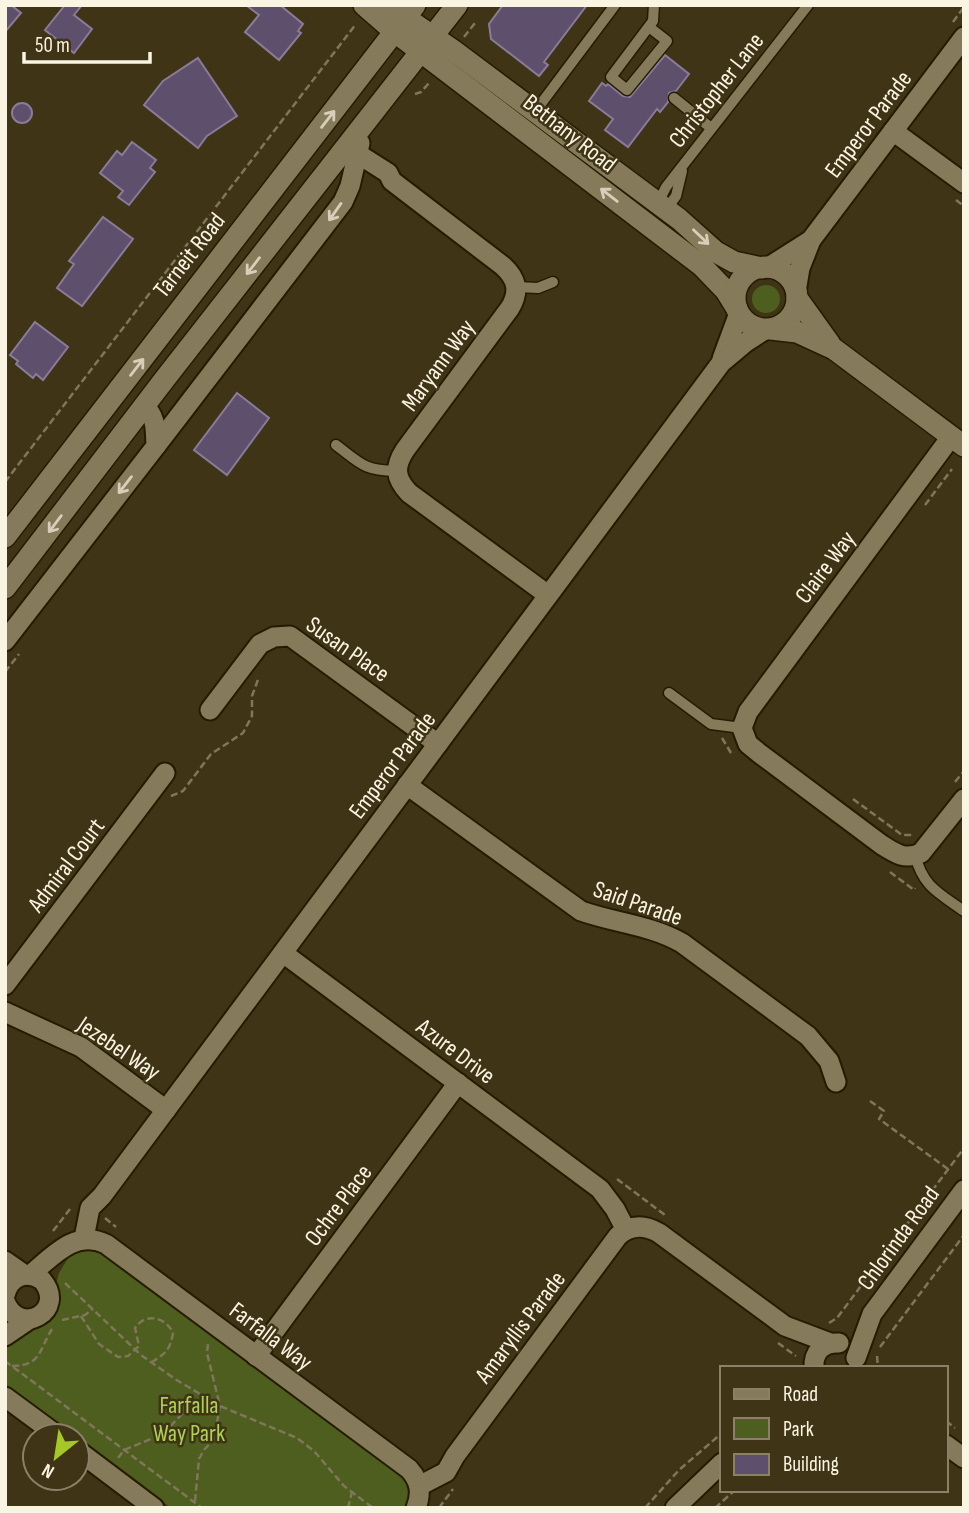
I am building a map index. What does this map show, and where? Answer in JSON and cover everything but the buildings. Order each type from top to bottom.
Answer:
[{"type":"main road","name":"Bethany Road","points":[[387,5],[405,18],[427,44],[530,134],[702,266],[726,291],[738,311]]},
{"type":"main road","points":[[5,589],[457,5]]},
{"type":"main road","name":"Bethany Road","points":[[360,15],[405,18]]},
{"type":"main road","name":"Tarneit Road","points":[[5,537],[405,18]]},
{"type":"main road","name":"Bethany Road","points":[[427,44],[534,112],[663,206],[725,258],[746,266],[764,268]]},
{"type":"main road","points":[[834,349],[813,323],[796,295],[793,284],[782,272],[764,268],[753,270],[740,282],[736,291],[738,311],[750,325],[797,332],[834,349],[958,442]]},
{"type":"main road","points":[[768,329],[779,326],[792,314],[796,295]]},
{"type":"main road","points":[[5,545],[36,517],[118,410],[131,403],[145,406]]},
{"type":"street","name":"Emperor Parade","points":[[796,295],[800,268],[811,240],[964,37]]},
{"type":"street","points":[[5,641],[343,202],[356,163],[364,125]]},
{"type":"street","points":[[893,131],[964,183]]},
{"type":"street","points":[[356,163],[373,174],[392,181],[503,266],[517,287]]},
{"type":"street","name":"Emperor Parade","points":[[764,268],[811,240]]},
{"type":"street","name":"Maryann Way","points":[[396,471],[405,450],[510,308],[515,300],[517,287]]},
{"type":"street","name":"Emperor Parade","points":[[721,363],[738,311]]},
{"type":"street","name":"Emperor Parade","points":[[91,1239],[102,1196],[548,595],[721,363],[746,342],[768,329]]},
{"type":"street","points":[[145,406],[155,422],[156,446]]},
{"type":"street","name":"Claire Way","points":[[742,728],[748,712],[958,442]]},
{"type":"street","points":[[396,471],[401,484],[409,493],[548,595]]},
{"type":"street","name":"Susan Place","points":[[210,710],[260,644],[274,637],[290,636],[438,744]]},
{"type":"street","points":[[742,728],[743,735],[754,748],[883,845],[902,856],[915,855],[928,847],[960,790]]},
{"type":"street","name":"Admiral Court","points":[[5,985],[165,773]]},
{"type":"street","name":"Said Parade","points":[[407,785],[581,911],[665,933],[682,943],[808,1036],[829,1061],[836,1082]]},
{"type":"street","name":"Azure Drive","points":[[282,953],[458,1083],[604,1181],[615,1209],[631,1228]]},
{"type":"street","name":"Jezebel Way","points":[[5,1012],[81,1047],[166,1110]]},
{"type":"street","name":"Ochre Place","points":[[257,1356],[458,1083]]},
{"type":"street","name":"Chlorinda Road","points":[[858,1363],[872,1314],[964,1190]]},
{"type":"street","points":[[631,1228],[651,1228],[659,1233],[785,1326],[813,1366]]},
{"type":"street","name":"Amaryllis Parade","points":[[417,1480],[455,1456],[618,1236],[631,1228]]},
{"type":"street","points":[[5,1295],[13,1280],[28,1275],[55,1244],[91,1239]]},
{"type":"street","name":"Farfalla Way","points":[[91,1239],[118,1252],[417,1480]]},
{"type":"street","points":[[5,1336],[42,1314],[49,1303],[55,1244]]},
{"type":"street","points":[[5,1261],[42,1280],[50,1297]]},
{"type":"street","points":[[5,1301],[11,1313],[30,1319]]},
{"type":"street","name":"Chlorinda Road","points":[[814,1366],[818,1351],[830,1336],[872,1314]]},
{"type":"street","points":[[785,1326],[830,1336],[848,1347],[858,1363]]},
{"type":"street","points":[[5,1397],[39,1422]]},
{"type":"street","points":[[948,1446],[964,1458]]},
{"type":"street","points":[[91,1460],[149,1506]]},
{"type":"street","points":[[678,1507],[720,1465]]},
{"type":"street","points":[[416,1508],[420,1494],[417,1480]]},
{"type":"lane","points":[[530,134],[534,112],[615,5]]},
{"type":"lane","points":[[649,27],[667,41],[627,90],[611,77],[653,21],[654,5]]},
{"type":"lane","name":"Christopher Lane","points":[[648,226],[663,206],[666,187],[808,5]]},
{"type":"lane","points":[[674,98],[711,128]]},
{"type":"lane","points":[[517,287],[538,288],[553,282]]},
{"type":"lane","points":[[336,445],[365,467],[396,471]]},
{"type":"lane","points":[[669,693],[712,724],[742,728]]},
{"type":"lane","points":[[915,855],[923,878],[964,911]]},
{"type":"path","points":[[5,482],[360,15]]},
{"type":"path","points":[[464,37],[475,23]]},
{"type":"path","points":[[415,94],[421,93],[429,83]]},
{"type":"path","points":[[923,507],[952,469]]},
{"type":"path","points":[[168,797],[183,791],[211,754],[243,733],[252,716],[251,696],[262,672]]},
{"type":"path","points":[[721,726],[723,741],[728,751],[739,759]]},
{"type":"path","points":[[960,790],[964,771]]},
{"type":"path","points":[[850,797],[902,835],[916,835]]},
{"type":"path","points":[[881,865],[914,890],[923,878]]},
{"type":"path","points":[[870,1101],[884,1111],[879,1119],[948,1169]]},
{"type":"path","points":[[830,1336],[837,1318],[964,1148]]},
{"type":"path","points":[[604,1181],[675,1222]]},
{"type":"path","points":[[55,1244],[70,1209]]},
{"type":"path","points":[[878,1366],[877,1352],[964,1235]]},
{"type":"path","points":[[53,1274],[75,1291],[135,1350],[220,1406],[297,1438],[314,1451],[352,1492],[373,1508]]},
{"type":"path","points":[[58,1323],[68,1317],[88,1314],[93,1309]]},
{"type":"path","points":[[81,1316],[94,1338],[107,1351],[123,1357],[135,1350],[139,1341],[135,1328],[141,1320],[150,1317],[167,1323],[173,1333],[170,1348],[164,1356],[152,1362]]},
{"type":"path","points":[[12,1366],[24,1366],[35,1360],[54,1327]]},
{"type":"path","points":[[194,1502],[199,1459],[214,1439],[220,1406],[207,1347],[219,1328]]},
{"type":"path","points":[[5,1361],[202,1508]]},
{"type":"path","points":[[107,1472],[124,1450],[163,1434],[183,1413],[220,1406]]},
{"type":"path","points":[[645,1508],[679,1470],[720,1435]]},
{"type":"path","points":[[348,1508],[352,1492]]},
{"type":"path","points":[[715,1508],[733,1492]]},
{"type":"green space","points":[[766,285],[776,289],[780,299],[776,309],[766,313],[756,309],[752,299],[756,289]]},
{"type":"green space","name":"Farfalla Way Park","points":[[82,1247],[99,1250],[404,1477],[410,1490],[405,1508],[171,1508],[91,1448],[91,1422],[56,1422],[5,1384],[5,1343],[55,1288],[59,1273],[68,1258]]}]
